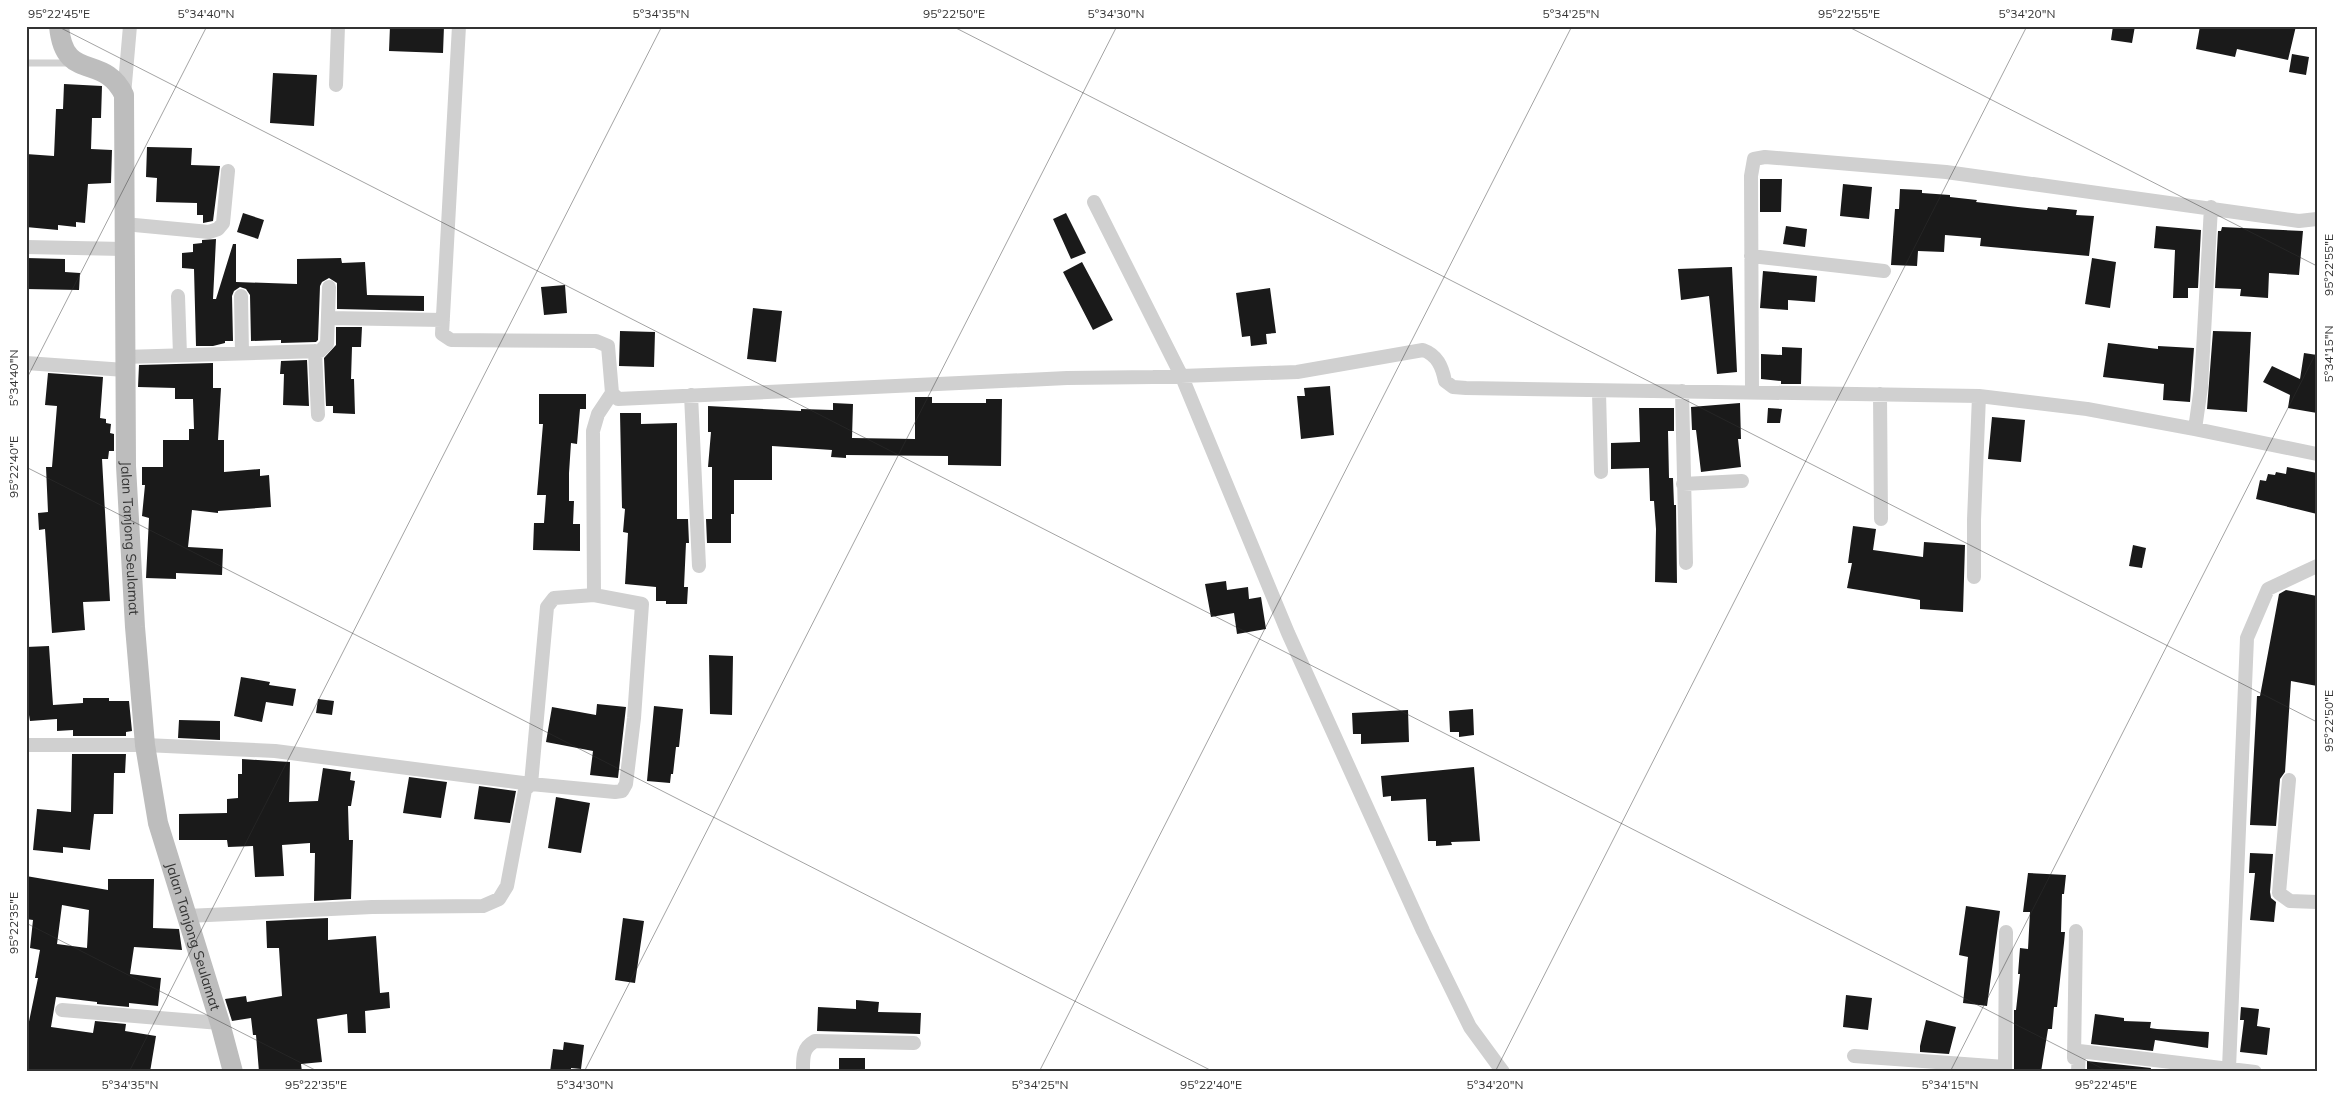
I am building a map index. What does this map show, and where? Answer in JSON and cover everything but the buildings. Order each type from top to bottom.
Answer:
[{"type":"street","points":[[59,26],[62,48],[71,59],[113,78],[124,95]]},
{"type":"street","points":[[124,95],[130,26]]},
{"type":"street","points":[[336,86],[338,26]]},
{"type":"street","points":[[459,26],[442,334],[451,340],[596,341],[608,346],[612,393],[618,400],[1067,378],[1182,377],[1297,372],[1423,350],[1433,354],[1442,368],[1445,381],[1453,387],[1599,392],[1752,391],[1979,396],[2087,409],[2317,454]]},
{"type":"street","name":"Jalan Tanjong Seulamat","points":[[124,95],[126,466],[134,599],[146,745],[158,823],[220,1022],[232,1072]]},
{"type":"street","points":[[1752,391],[1751,176],[1754,159],[1765,157],[1946,172],[2211,207],[2299,221],[2317,219]]},
{"type":"street","points":[[124,224],[209,232],[218,229],[223,223],[228,171]]},
{"type":"street","points":[[1094,202],[1182,377],[1288,632],[1422,932],[1470,1027],[1503,1072]]},
{"type":"street","points":[[2195,429],[2201,387],[2211,207]]},
{"type":"street","points":[[26,247],[124,249]]},
{"type":"street","points":[[1751,256],[1884,272]]},
{"type":"street","points":[[26,363],[124,363],[180,355],[322,350],[327,344],[330,318],[330,287]]},
{"type":"street","points":[[178,296],[180,355]]},
{"type":"street","points":[[241,296],[242,353]]},
{"type":"street","points":[[330,318],[443,320]]},
{"type":"street","points":[[315,351],[318,414]]},
{"type":"street","points":[[1682,391],[1686,562]]},
{"type":"street","points":[[1599,392],[1601,472]]},
{"type":"street","points":[[594,596],[594,431],[598,414],[612,393]]},
{"type":"street","points":[[1880,394],[1881,519]]},
{"type":"street","points":[[691,395],[698,566]]},
{"type":"street","points":[[1974,577],[1974,520],[1979,396]]},
{"type":"street","points":[[1683,484],[1742,481]]},
{"type":"street","points":[[2229,1068],[2247,638],[2268,590],[2317,566]]},
{"type":"street","points":[[26,745],[146,745],[275,751],[531,784],[615,792],[622,790],[626,784],[634,718],[642,604],[594,596],[554,598],[547,607],[531,784],[525,790],[507,886],[499,899],[483,906],[372,907],[186,916]]},
{"type":"street","points":[[2289,780],[2279,893],[2290,901],[2317,902]]},
{"type":"street","points":[[1854,1056],[2005,1069],[2006,932]]},
{"type":"street","points":[[2076,932],[2074,1058],[2079,1051]]},
{"type":"street","points":[[62,1010],[220,1022]]},
{"type":"street","points":[[803,1072],[803,1054],[807,1045],[815,1041],[914,1043]]},
{"type":"street","points":[[2079,1051],[2172,1067],[2229,1068],[2255,1072]]},
{"type":"street","points":[[2078,1072],[2079,1051]]},
{"type":"lane","points":[[26,63],[77,63]]}]
